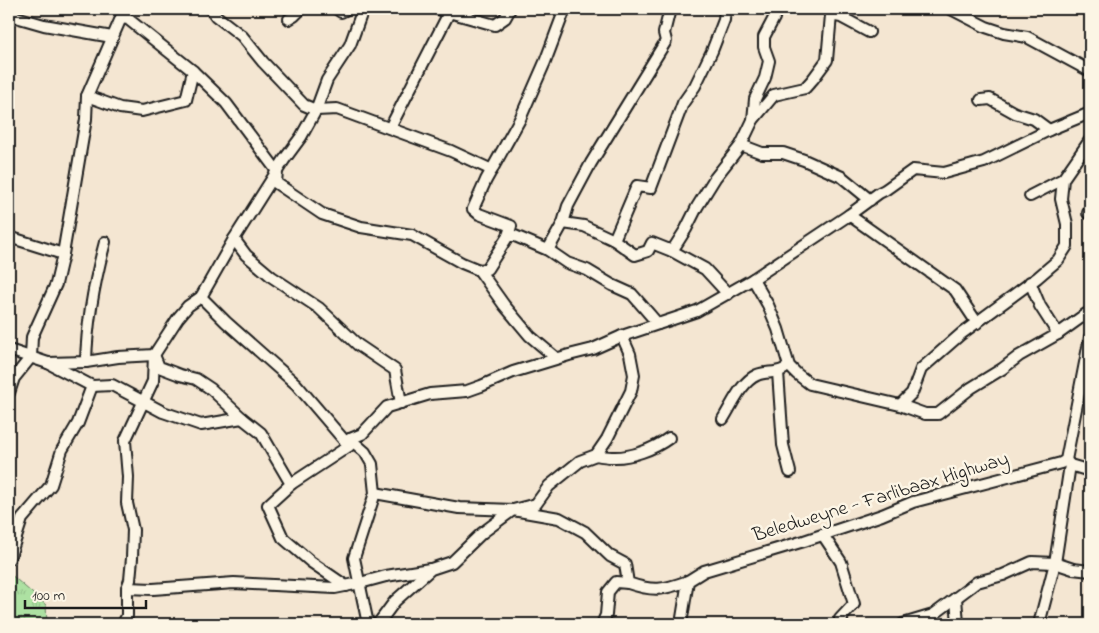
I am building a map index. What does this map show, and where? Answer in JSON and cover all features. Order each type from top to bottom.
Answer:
[{"type":"street","points":[[211,9],[216,16],[242,36],[263,62],[304,105],[316,110],[336,110],[367,122],[390,128],[451,151],[492,170]]},
{"type":"street","points":[[289,19],[301,9]]},
{"type":"street","points":[[337,9],[341,12],[347,9]]},
{"type":"street","points":[[123,624],[127,616],[127,588],[132,565],[133,530],[127,503],[128,477],[125,441],[153,381],[154,355],[178,318],[188,306],[201,297],[234,239],[301,137],[316,110],[328,80],[350,44],[363,9]]},
{"type":"street","points":[[438,9],[495,25],[505,18],[510,9]]},
{"type":"street","points":[[479,270],[487,268],[508,236],[511,226],[479,214],[473,209],[520,119],[545,62],[565,9]]},
{"type":"street","points":[[548,250],[563,224],[568,206],[591,163],[666,41],[664,33],[670,9]]},
{"type":"street","points":[[614,240],[637,186],[651,188],[683,104],[695,86],[712,51],[724,20],[725,9]]},
{"type":"street","points":[[753,120],[754,99],[765,78],[769,60],[764,47],[764,38],[774,18],[774,9]]},
{"type":"street","points":[[951,9],[986,27],[1004,33],[1027,37],[1090,71]]},
{"type":"street","points":[[390,128],[450,11]]},
{"type":"street","points":[[672,251],[715,178],[742,145],[753,120],[774,95],[805,88],[814,80],[827,60],[832,12],[870,32]]},
{"type":"street","points":[[9,393],[14,378],[31,357],[32,337],[56,284],[63,254],[86,119],[87,96],[122,14],[193,71],[226,103],[277,171],[276,183],[322,214],[361,227],[412,235],[462,263],[479,270],[504,305],[530,336],[556,358]]},
{"type":"street","points":[[9,15],[44,26],[112,37]]},
{"type":"street","points":[[87,96],[120,108],[142,111],[186,100],[193,71]]},
{"type":"street","points":[[981,100],[990,100],[1015,113],[1034,119],[1048,130]]},
{"type":"street","points":[[346,586],[311,562],[283,538],[268,505],[292,484],[362,434],[387,407],[430,394],[467,390],[493,382],[512,372],[593,349],[622,336],[697,310],[753,279],[913,170],[944,173],[969,167],[984,162],[1048,130],[1090,113]]},
{"type":"street","points":[[1030,196],[1063,178],[1090,140]]},
{"type":"street","points":[[742,145],[762,153],[783,153],[804,160],[842,177],[870,200]]},
{"type":"street","points":[[900,405],[912,393],[921,369],[961,334],[1058,260],[1067,246],[1067,224],[1061,199],[1063,178]]},
{"type":"street","points":[[849,215],[955,290],[977,323]]},
{"type":"street","points":[[563,224],[584,226],[614,240],[635,255],[648,251],[652,243],[672,251],[705,270],[728,294]]},
{"type":"street","points":[[508,236],[515,236],[548,250],[567,263],[587,270],[632,294],[658,324]]},
{"type":"street","points":[[9,237],[63,254]]},
{"type":"street","points":[[234,239],[246,255],[272,277],[319,308],[358,345],[395,370],[401,403]]},
{"type":"street","points":[[86,362],[89,314],[105,242]]},
{"type":"street","points":[[753,279],[768,305],[778,329],[789,366],[810,384],[900,405],[925,414],[938,414],[971,388],[1019,356],[1058,334],[1086,314],[1090,316]]},
{"type":"street","points":[[1030,282],[1040,306],[1058,334]]},
{"type":"street","points":[[201,297],[226,322],[296,384],[350,443],[365,452],[372,464],[374,493],[354,558],[368,624]]},
{"type":"street","points":[[596,455],[607,439],[631,391],[634,375],[630,354],[622,336]]},
{"type":"street","points":[[1039,624],[1055,563],[1068,463],[1090,337]]},
{"type":"street","points":[[9,350],[48,363],[92,386],[112,385],[163,412],[201,425],[242,418]]},
{"type":"street","points":[[48,363],[86,362],[118,356],[154,355]]},
{"type":"street","points":[[154,355],[159,367],[196,379],[211,388],[242,418],[261,433],[292,484]]},
{"type":"street","points":[[723,419],[748,380],[758,374],[778,372],[789,366]]},
{"type":"street","points":[[778,372],[783,445],[790,472]]},
{"type":"street","points":[[9,559],[22,519],[51,485],[62,450],[78,423],[92,386]]},
{"type":"street","points":[[127,588],[153,589],[234,583],[334,588],[386,576],[431,569],[452,562],[482,533],[513,510],[536,504],[548,486],[580,461],[596,455],[613,458],[634,454],[658,446],[669,438]]},
{"type":"street","name":"Beledweyne - Farlibaax Highway","points":[[628,583],[642,588],[664,589],[688,581],[704,571],[823,535],[882,515],[913,502],[1060,463],[1068,463]]},
{"type":"street","points":[[1068,463],[1090,471]]},
{"type":"street","points":[[374,493],[459,508],[513,510],[559,518],[585,532],[610,556],[626,564],[628,583],[616,582],[608,592],[606,615],[602,624]]},
{"type":"street","points":[[823,535],[842,562],[854,604],[840,619],[842,624]]},
{"type":"street","points":[[903,624],[933,615],[977,582],[1003,575],[1032,562],[1055,563],[1073,569],[1090,571]]},
{"type":"street","points":[[378,624],[395,601],[431,569]]},
{"type":"street","points":[[681,624],[688,581]]},
{"type":"street","points":[[956,598],[958,624]]},
{"type":"green space","points":[[9,573],[46,605],[47,624],[9,624]]}]
